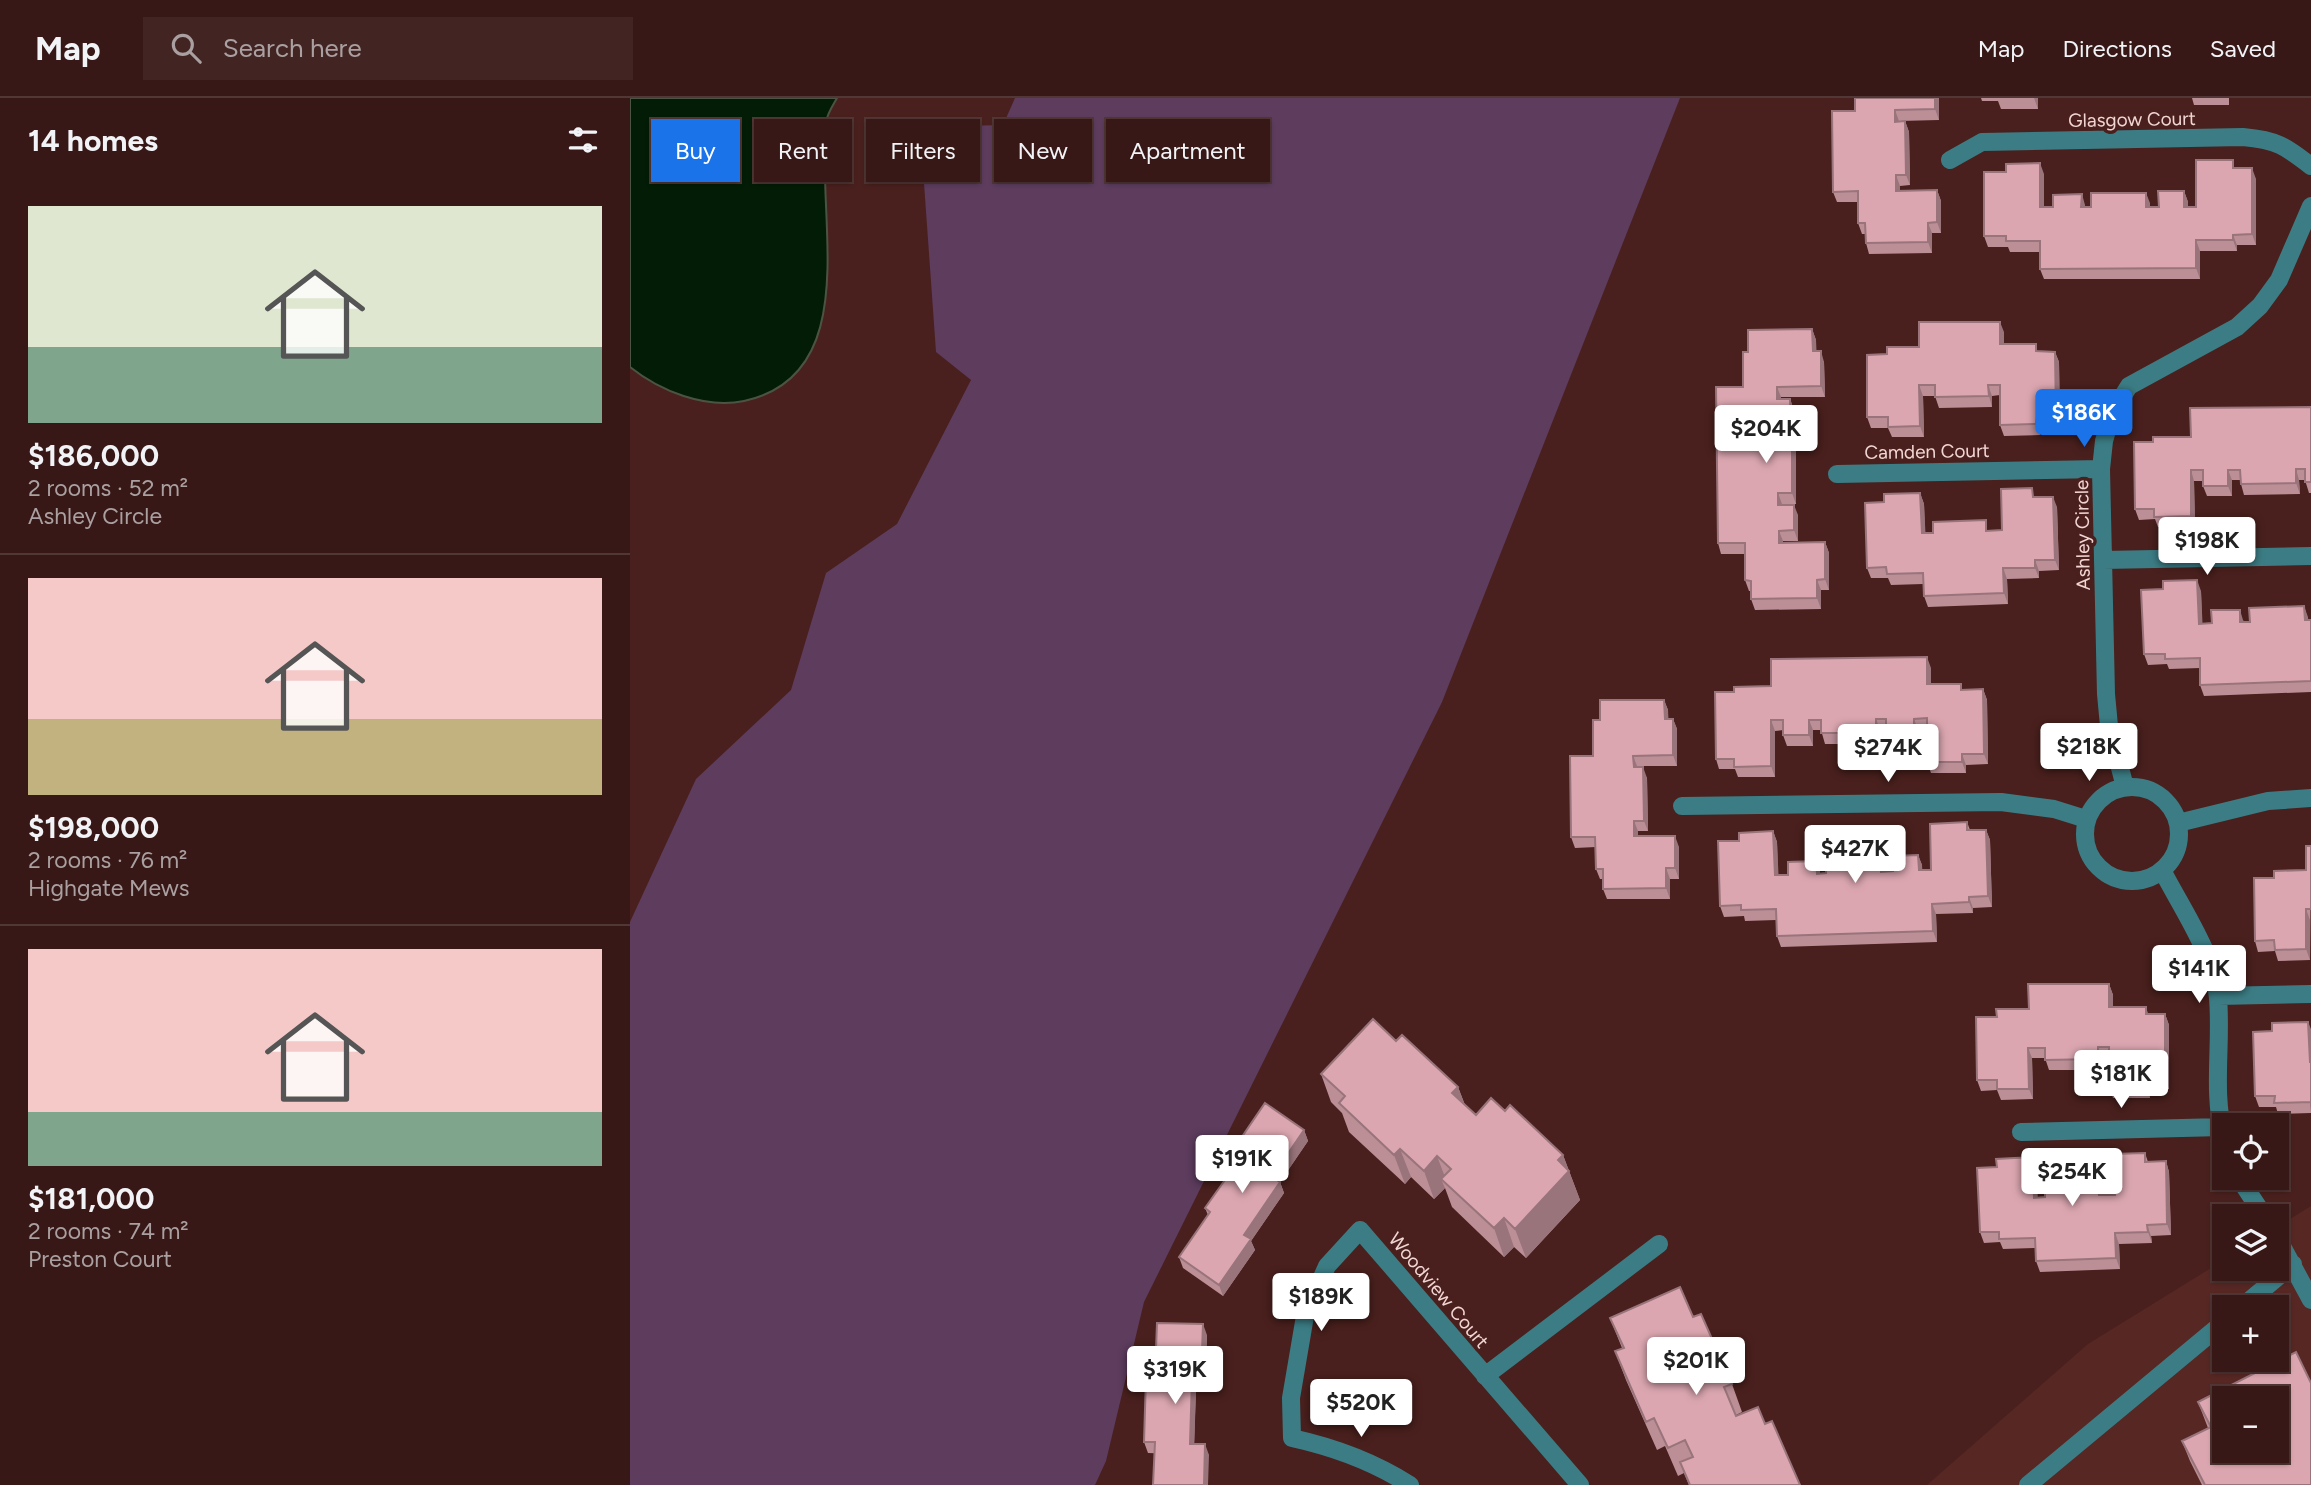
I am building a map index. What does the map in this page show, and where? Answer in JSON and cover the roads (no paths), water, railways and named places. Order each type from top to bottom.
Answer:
[{"type":"street","name":"Glasgow Court","points":[[1950,160],[1982,142],[2244,137],[2267,139],[2284,146],[2311,166]]},
{"type":"street","name":"Ashley Circle","points":[[2125,787],[2109,726],[2106,694],[2101,469],[2104,441],[2112,413],[2129,386],[2237,327],[2260,306],[2278,280],[2311,206]]},
{"type":"street","name":"Camden Court","points":[[1837,474],[2101,469]]},
{"type":"street","points":[[2103,560],[2311,556]]},
{"type":"street","points":[[2125,787],[2142,787],[2158,794],[2171,807],[2178,823],[2174,857],[2162,870],[2147,879],[2130,881],[2113,877],[2098,867],[2088,853],[2084,836],[2086,819],[2095,803],[2108,792],[2125,787]]},
{"type":"street","points":[[2178,823],[2268,801],[2311,798]]},
{"type":"street","points":[[1682,806],[2001,802],[2054,808],[2086,819]]},
{"type":"street","points":[[2162,870],[2212,970],[2218,996],[2217,1098],[2220,1113]]},
{"type":"street","points":[[2218,996],[2311,995]]},
{"type":"street","points":[[2021,1132],[2212,1132]]},
{"type":"street","name":"Woodview Court","points":[[1410,1485],[1394,1474],[1324,1445],[1292,1438],[1291,1398],[1305,1316],[1327,1266],[1360,1230],[1580,1485]]},
{"type":"street","points":[[1485,1376],[1659,1244]]},
{"type":"street","points":[[2289,1257],[2311,1300]]},
{"type":"street","points":[[2256,1295],[2293,1264]]},
{"type":"street","points":[[2028,1485],[2212,1332]]}]
